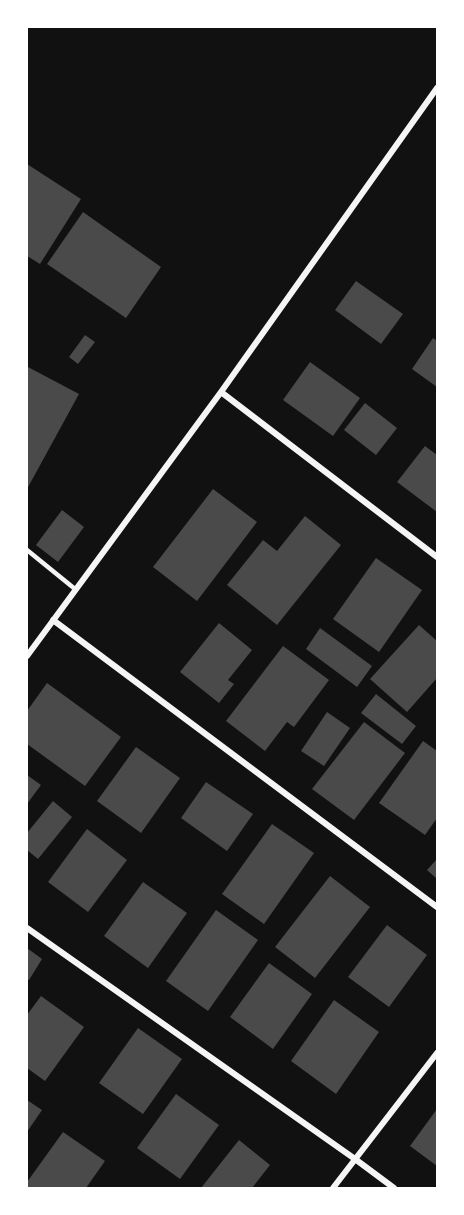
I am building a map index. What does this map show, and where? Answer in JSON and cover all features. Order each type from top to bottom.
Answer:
[{"type":"street","points":[[27,656],[221,392],[437,88]]},
{"type":"street","points":[[221,392],[437,557]]},
{"type":"street","points":[[52,620],[437,907]]},
{"type":"street","points":[[27,928],[394,1188]]},
{"type":"street","points":[[333,1188],[437,1053]]},
{"type":"lane","points":[[27,550],[75,590]]},
{"type":"building","points":[[27,164],[81,199],[40,264],[27,256]]},
{"type":"building","points":[[83,212],[161,267],[126,318],[47,264]]},
{"type":"building","points":[[356,281],[403,314],[381,344],[335,310]]},
{"type":"building","points":[[85,335],[95,342],[78,364],[69,357]]},
{"type":"building","points":[[433,338],[437,341],[437,387],[412,369]]},
{"type":"building","points":[[310,362],[360,398],[333,436],[283,400]]},
{"type":"building","points":[[28,367],[79,394],[27,489],[27,370]]},
{"type":"building","points":[[365,403],[397,428],[376,455],[344,430]]},
{"type":"building","points":[[425,446],[437,455],[437,512],[397,482]]},
{"type":"building","points":[[213,489],[257,522],[197,601],[153,567]]},
{"type":"building","points":[[62,510],[84,527],[58,562],[36,545]]},
{"type":"building","points":[[305,516],[341,545],[277,625],[227,585],[263,540],[277,551]]},
{"type":"building","points":[[376,558],[422,590],[379,652],[333,619]]},
{"type":"building","points":[[219,623],[252,650],[228,680],[234,684],[219,703],[180,672]]},
{"type":"building","points":[[419,625],[437,641],[437,678],[407,712],[370,679]]},
{"type":"building","points":[[320,628],[372,666],[357,687],[306,649]]},
{"type":"building","points":[[283,646],[329,680],[294,727],[287,722],[265,751],[226,721]]},
{"type":"building","points":[[47,683],[121,737],[85,786],[27,744],[27,711]]},
{"type":"building","points":[[376,694],[416,726],[402,744],[361,713]]},
{"type":"building","points":[[327,712],[350,728],[324,766],[301,751]]},
{"type":"building","points":[[364,722],[405,753],[354,820],[312,789]]},
{"type":"building","points":[[423,741],[437,751],[437,818],[425,835],[379,803]]},
{"type":"building","points":[[136,747],[180,778],[141,833],[97,801]]},
{"type":"building","points":[[27,775],[41,785],[27,804]]},
{"type":"building","points":[[206,782],[253,814],[227,851],[181,818]]},
{"type":"building","points":[[53,801],[72,817],[38,859],[27,850],[27,833]]},
{"type":"building","points":[[272,824],[314,853],[264,924],[222,894]]},
{"type":"building","points":[[87,829],[127,860],[88,912],[48,882]]},
{"type":"building","points":[[437,859],[437,879],[427,870]]},
{"type":"building","points":[[330,876],[370,907],[315,978],[275,947]]},
{"type":"building","points":[[143,882],[187,913],[148,968],[104,936]]},
{"type":"building","points":[[216,910],[258,940],[208,1011],[166,981]]},
{"type":"building","points":[[387,925],[427,955],[389,1007],[348,977]]},
{"type":"building","points":[[27,948],[42,959],[29,980],[27,979]]},
{"type":"building","points":[[269,963],[312,994],[273,1049],[230,1017]]},
{"type":"building","points":[[41,996],[84,1027],[45,1081],[27,1068],[27,1015]]},
{"type":"building","points":[[334,1000],[379,1032],[336,1094],[291,1061]]},
{"type":"building","points":[[138,1028],[182,1059],[143,1114],[99,1083]]},
{"type":"building","points":[[176,1094],[219,1125],[180,1179],[137,1148]]},
{"type":"building","points":[[27,1100],[42,1110],[27,1132]]},
{"type":"building","points":[[437,1109],[437,1166],[410,1146]]},
{"type":"building","points":[[63,1132],[105,1161],[86,1188],[27,1188],[27,1182]]},
{"type":"building","points":[[239,1140],[270,1165],[252,1188],[201,1188]]}]
